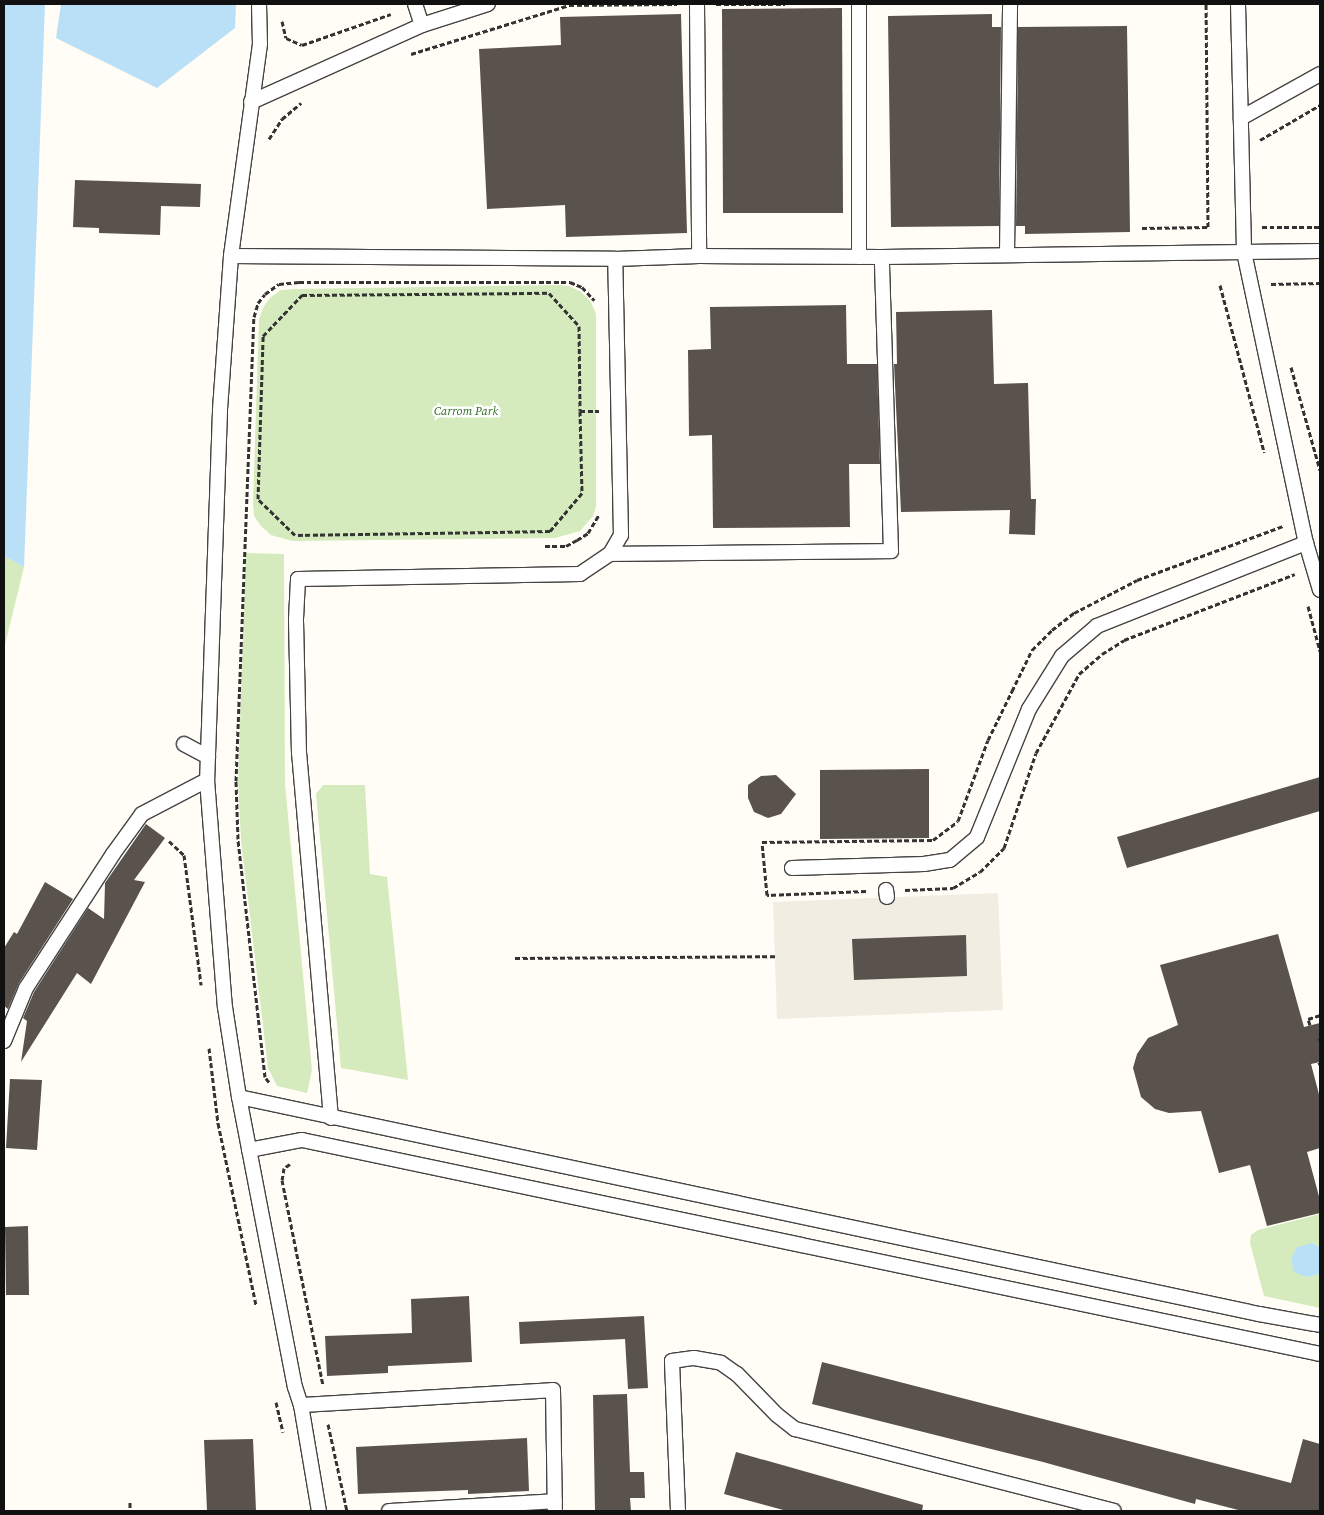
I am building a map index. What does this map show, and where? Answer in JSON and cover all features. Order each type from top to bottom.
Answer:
[{"type":"lane","points":[[259,4],[260,44],[231,256],[220,411],[207,780],[225,1007],[238,1096],[300,1405],[319,1511]]},
{"type":"lane","points":[[251,102],[422,25],[488,4]]},
{"type":"lane","points":[[697,4],[699,256]]},
{"type":"lane","points":[[859,257],[860,4]]},
{"type":"lane","points":[[1006,255],[1010,4]]},
{"type":"lane","points":[[1238,4],[1244,252],[1306,543],[1320,590]]},
{"type":"lane","points":[[415,5],[422,25]]},
{"type":"lane","points":[[1241,118],[1320,74]]},
{"type":"lane","points":[[231,256],[615,259],[699,256],[882,257],[1320,250]]},
{"type":"lane","points":[[610,554],[891,551],[882,257]]},
{"type":"lane","points":[[331,1118],[299,753],[296,619],[298,579],[580,574],[610,554],[621,535],[615,259]]},
{"type":"lane","points":[[792,868],[924,864],[950,860],[977,837],[1029,709],[1062,656],[1097,626],[1306,543]]},
{"type":"lane","points":[[184,744],[208,757]]},
{"type":"lane","points":[[4,1041],[26,988],[112,854],[142,814],[207,780]]},
{"type":"lane","points":[[238,1096],[331,1118],[1249,1312],[1320,1325]]},
{"type":"lane","points":[[249,1150],[302,1140],[1320,1354]]},
{"type":"lane","points":[[678,1511],[672,1361],[694,1358],[721,1363],[737,1374],[777,1415],[795,1429],[1114,1511]]},
{"type":"lane","points":[[300,1405],[553,1390],[555,1506],[389,1511]]},
{"type":"path","points":[[404,56],[569,5],[785,4]]},
{"type":"path","points":[[1142,228],[1208,227],[1206,4]]},
{"type":"path","points":[[281,19],[286,38],[302,45],[415,5]]},
{"type":"path","points":[[266,142],[282,119],[308,98]]},
{"type":"path","points":[[1257,142],[1320,105]]},
{"type":"path","points":[[1260,218],[1260,228],[1320,227]]},
{"type":"path","points":[[270,1084],[265,1077],[238,839],[236,781],[240,639],[254,317],[258,303],[265,294],[279,284],[299,282],[570,282],[593,296],[596,303]]},
{"type":"path","points":[[1271,293],[1268,284],[1320,283]]},
{"type":"path","points":[[549,293],[579,326],[580,411],[582,493],[550,531],[295,536],[258,499],[263,336],[302,295],[549,293]]},
{"type":"path","points":[[1289,358],[1320,470]]},
{"type":"path","points":[[600,401],[600,420]]},
{"type":"path","points":[[580,411],[600,411]]},
{"type":"path","points":[[545,546],[566,546],[577,540],[588,533],[601,512]]},
{"type":"path","points":[[767,895],[887,894],[954,888],[980,872],[1004,848],[1036,753],[1079,674],[1102,654],[1124,640],[1299,573]]},
{"type":"path","points":[[1306,599],[1320,651]]},
{"type":"path","points":[[515,958],[775,956]]},
{"type":"path","points":[[1310,1026],[1308,1019],[1320,1015]]},
{"type":"path","points":[[296,1161],[284,1168],[282,1180],[322,1374],[330,1435],[347,1511]]},
{"type":"path","points":[[130,1502],[130,1511]]},
{"type":"green space","name":"Carrom Park","points":[[569,286],[581,292],[591,302],[596,314],[596,507],[593,516],[580,531],[555,538],[292,541],[271,535],[261,526],[254,516],[253,503],[259,319],[264,306],[271,297],[281,290],[295,289]]},
{"type":"green space","points":[[246,553],[284,554],[285,784],[312,1070],[307,1093],[277,1086],[268,1068],[241,840],[238,781]]},
{"type":"green space","points":[[4,556],[24,567],[4,649]]},
{"type":"green space","points":[[323,785],[365,785],[370,874],[387,877],[408,1080],[341,1068],[316,794]]},
{"type":"green space","points":[[1320,1214],[1320,1247],[1312,1243],[1291,1259],[1295,1272],[1306,1277],[1320,1274],[1320,1308],[1264,1296],[1250,1243],[1251,1235],[1258,1230]]},
{"type":"shaded area","points":[[998,893],[1003,1010],[777,1019],[773,902]]},
{"type":"water","points":[[4,4],[45,4],[24,567],[4,556]]},
{"type":"water","points":[[61,4],[236,4],[235,28],[157,88],[56,38]]},
{"type":"water","points":[[1312,1243],[1320,1247],[1320,1274],[1306,1277],[1294,1272],[1291,1259],[1297,1247]]},
{"type":"building","points":[[842,8],[843,213],[723,213],[722,9]]},
{"type":"building","points":[[681,14],[687,233],[566,237],[565,205],[487,209],[479,49],[561,45],[560,17]]},
{"type":"building","points":[[992,14],[992,27],[1001,27],[999,226],[891,227],[888,16]]},
{"type":"building","points":[[1127,26],[1130,232],[1025,234],[1025,226],[1016,226],[1018,27]]},
{"type":"building","points":[[75,180],[201,184],[200,207],[161,206],[160,235],[99,233],[99,228],[73,227]]},
{"type":"building","points":[[846,305],[847,364],[877,364],[880,464],[849,464],[850,527],[713,528],[712,435],[689,436],[688,350],[711,349],[710,307]]},
{"type":"building","points":[[992,310],[994,384],[1028,383],[1031,499],[1036,499],[1035,535],[1009,534],[1010,510],[901,512],[894,364],[897,364],[896,312]]},
{"type":"building","points":[[929,769],[929,838],[820,839],[820,770]]},
{"type":"building","points":[[776,775],[796,794],[781,814],[768,818],[754,812],[748,798],[748,785],[761,776]]},
{"type":"building","points":[[1320,777],[1320,811],[1127,868],[1117,837]]},
{"type":"building","points":[[146,824],[165,838],[134,880],[145,882],[91,984],[77,973],[21,1062],[27,1021],[23,1018],[34,992],[88,908],[104,919],[105,883]]},
{"type":"building","points":[[45,882],[73,899],[19,983],[8,1009],[4,1006],[4,948],[14,932],[17,934]]},
{"type":"building","points":[[1278,934],[1304,1027],[1320,1023],[1320,1062],[1311,1064],[1320,1098],[1320,1148],[1307,1152],[1320,1200],[1320,1213],[1267,1226],[1250,1165],[1219,1173],[1201,1111],[1169,1113],[1155,1109],[1141,1097],[1133,1068],[1137,1054],[1148,1038],[1178,1025],[1160,965]]},
{"type":"building","points":[[966,935],[967,976],[854,980],[852,939]]},
{"type":"building","points":[[10,1079],[42,1080],[37,1150],[6,1148]]},
{"type":"building","points":[[28,1226],[29,1295],[6,1295],[5,1227]]},
{"type":"building","points":[[469,1296],[472,1362],[388,1366],[388,1373],[327,1376],[325,1336],[412,1333],[411,1299]]},
{"type":"building","points":[[644,1316],[648,1388],[628,1389],[625,1339],[520,1344],[519,1322]]},
{"type":"building","points":[[822,1362],[1291,1483],[1303,1439],[1320,1444],[1320,1511],[1242,1511],[1196,1499],[1195,1504],[1043,1462],[812,1404]]},
{"type":"building","points":[[627,1394],[630,1472],[644,1472],[645,1498],[630,1498],[631,1511],[595,1511],[593,1395]]},
{"type":"building","points":[[527,1438],[529,1491],[468,1494],[468,1490],[358,1494],[356,1447]]},
{"type":"building","points":[[253,1439],[256,1511],[207,1511],[204,1440]]},
{"type":"building","points":[[736,1452],[923,1505],[922,1511],[787,1511],[724,1494]]}]
